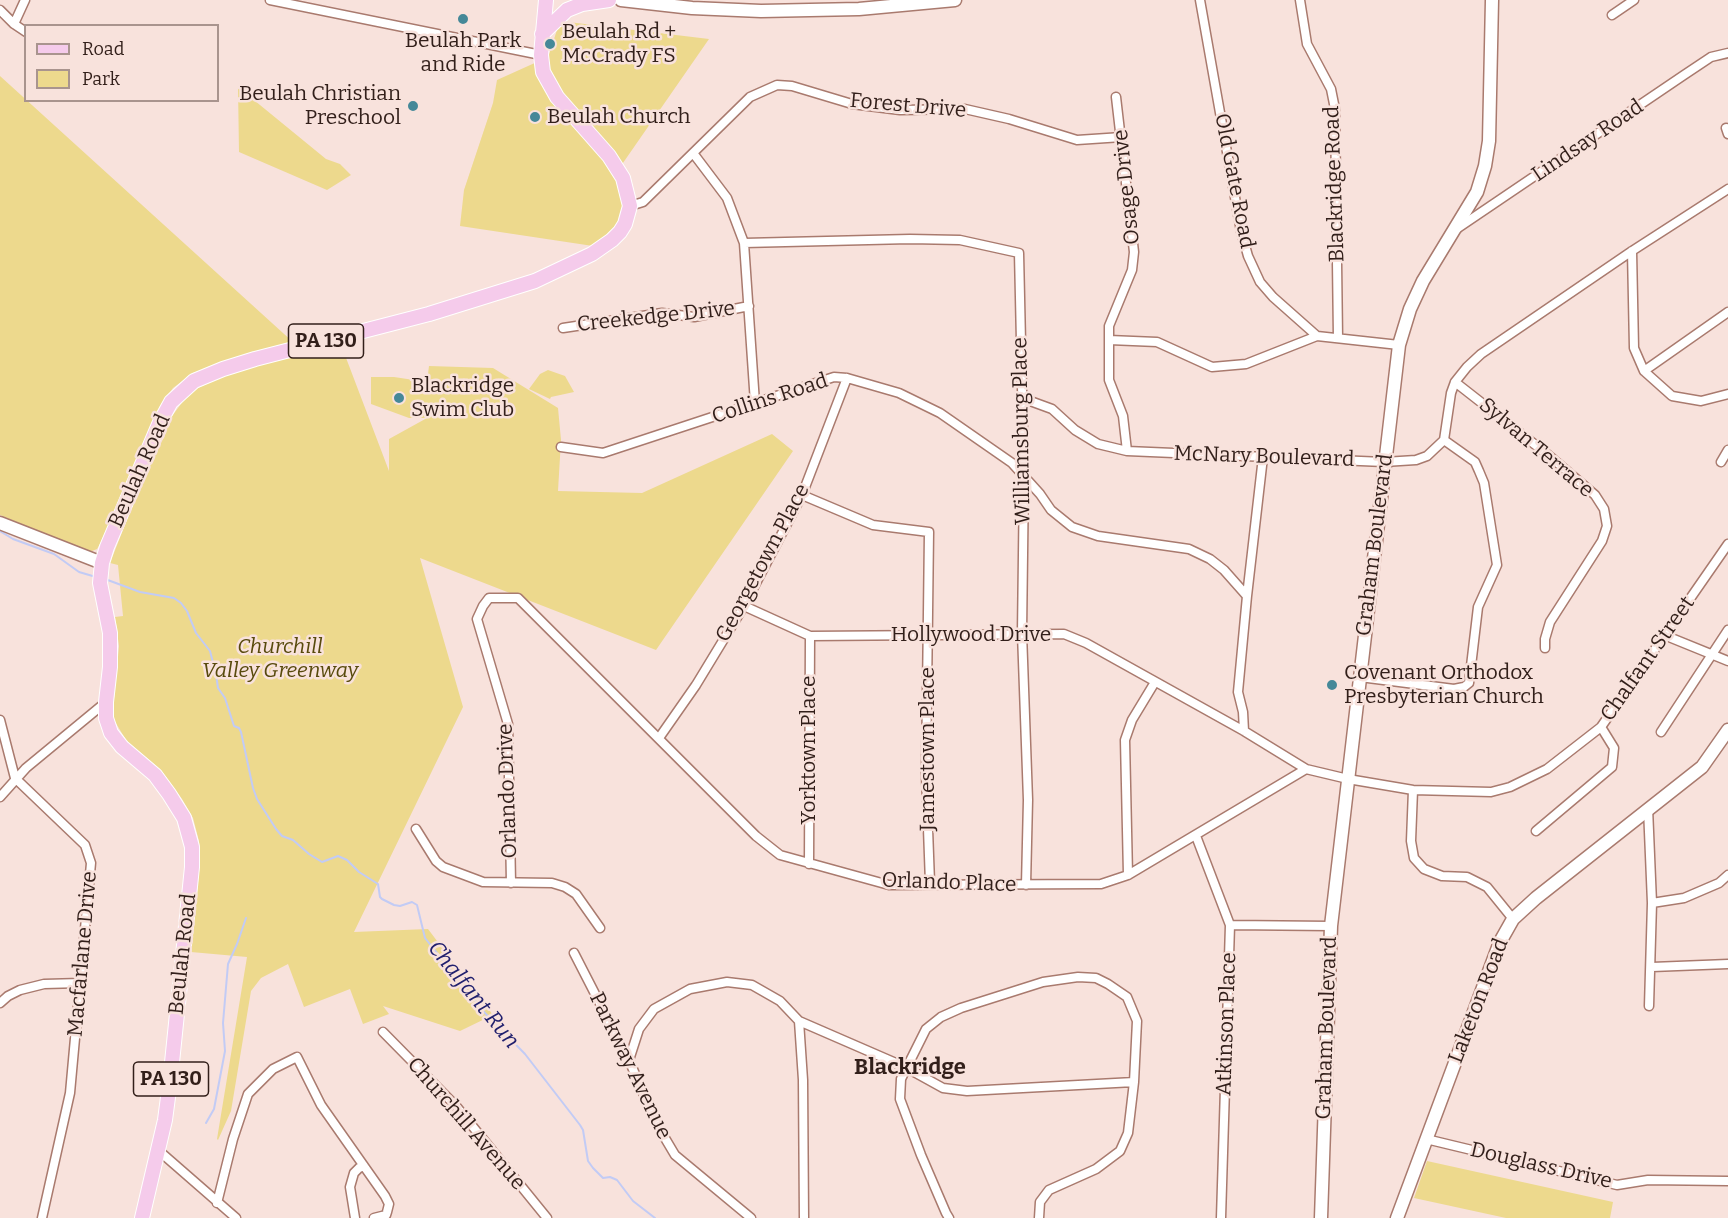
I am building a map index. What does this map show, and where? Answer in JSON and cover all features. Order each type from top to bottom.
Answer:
[{"type":"main road","points":[[546,0],[541,55],[543,72],[552,90],[620,172],[626,184],[630,206]]},
{"type":"main road","points":[[543,34],[567,10],[582,4],[609,0]]},
{"type":"main road","name":"Beulah Road","points":[[142,1218],[165,1120],[192,867],[192,847],[183,818],[169,794],[154,775],[122,747],[111,733],[106,718],[110,633],[101,587],[101,566],[160,422],[171,402],[194,381],[205,375],[244,362],[429,314],[535,281],[592,254],[612,240],[625,224],[630,206]]},
{"type":"street","points":[[14,24],[25,0]]},
{"type":"street","points":[[270,0],[541,55]]},
{"type":"street","points":[[621,0],[692,8],[761,11],[835,10],[954,0]]},
{"type":"street","name":"Old Gate Road","points":[[1200,0],[1241,231],[1248,256],[1260,282],[1273,297],[1317,336]]},
{"type":"street","name":"Blackridge Road","points":[[1300,0],[1310,50],[1327,80],[1335,109],[1338,338]]},
{"type":"street","name":"Graham Boulevard","points":[[1321,1218],[1331,926],[1399,345],[1410,309],[1423,281],[1477,192],[1485,166],[1489,141],[1492,0]]},
{"type":"street","points":[[1612,15],[1634,0]]},
{"type":"street","points":[[0,10],[24,31]]},
{"type":"street","name":"Lindsay Road","points":[[1451,233],[1711,57],[1728,52]]},
{"type":"street","name":"Forest Drive","points":[[630,206],[643,202],[750,97],[777,85],[792,86],[852,104],[900,110],[965,109],[1009,119],[1077,140],[1122,137]]},
{"type":"street","name":"Osage Drive","points":[[1116,97],[1134,252],[1132,270],[1113,317],[1108,340],[1109,380],[1123,416],[1127,451]]},
{"type":"street","points":[[693,153],[727,198],[744,243],[755,403]]},
{"type":"street","points":[[1360,677],[1454,689],[1464,687],[1468,683],[1478,607],[1497,565],[1484,483],[1479,471],[1475,462],[1444,440],[1451,393],[1455,382],[1481,354],[1728,189]]},
{"type":"street","name":"Williamsburg Place","points":[[744,243],[910,238],[960,240],[1019,253],[1024,476],[1022,633],[1028,800],[1026,885]]},
{"type":"street","points":[[1632,251],[1633,341],[1644,371],[1672,396],[1701,401],[1728,394]]},
{"type":"street","name":"Creekedge Drive","points":[[563,327],[662,313],[694,317],[750,306]]},
{"type":"street","points":[[1644,371],[1728,312]]},
{"type":"street","points":[[1108,340],[1157,342],[1212,367],[1246,364],[1317,336],[1399,345]]},
{"type":"street","name":"Collins Road","points":[[561,447],[603,453],[834,377],[847,378],[899,393],[940,413],[1012,463],[1051,510],[1072,526],[1098,536],[1189,549],[1210,559],[1224,570],[1247,596]]},
{"type":"street","name":"Georgetown Place","points":[[659,738],[696,685],[744,606],[802,495],[847,378]]},
{"type":"street","name":"Sylvan Terrace","points":[[1455,382],[1579,481],[1595,495],[1604,509],[1607,526],[1602,541],[1550,622],[1545,648]]},
{"type":"street","name":"McNary Boulevard","points":[[1022,398],[1052,409],[1075,430],[1098,444],[1127,451],[1406,462],[1427,456],[1444,440]]},
{"type":"street","points":[[1721,462],[1728,450]]},
{"type":"street","points":[[1244,731],[1243,712],[1238,692],[1263,457]]},
{"type":"street","name":"Jamestown Place","points":[[802,495],[873,525],[929,532],[926,774],[930,883]]},
{"type":"street","points":[[1,523],[101,566]]},
{"type":"street","name":"Chalfant Street","points":[[1348,779],[1413,790],[1491,792],[1510,787],[1547,770],[1601,727],[1728,544]]},
{"type":"street","name":"Orlando Place","points":[[489,598],[518,598],[756,836],[780,855],[889,885],[930,883],[1101,884],[1128,875],[1306,769]]},
{"type":"street","name":"Orlando Drive","points":[[489,598],[477,620],[508,724],[511,883]]},
{"type":"street","name":"Hollywood Drive","points":[[744,606],[810,636],[1064,634],[1086,643],[1244,731],[1306,769],[1348,779]]},
{"type":"street","points":[[1662,732],[1728,630]]},
{"type":"street","points":[[1664,635],[1728,662]]},
{"type":"street","name":"Yorktown Place","points":[[809,864],[810,636]]},
{"type":"street","points":[[1128,875],[1125,740],[1132,720],[1155,682]]},
{"type":"street","points":[[0,797],[15,778],[105,702]]},
{"type":"street","points":[[0,720],[15,778]]},
{"type":"street","points":[[1536,831],[1612,767],[1614,748],[1601,727]]},
{"type":"street","name":"Laketon Road","points":[[1397,1218],[1500,942],[1513,919],[1536,898],[1702,767],[1728,730]]},
{"type":"street","name":"Macfarlane Drive","points":[[15,778],[85,845],[91,863],[70,1093],[42,1218]]},
{"type":"street","points":[[1413,790],[1411,841],[1414,858],[1424,869],[1442,876],[1467,877],[1487,887],[1513,919]]},
{"type":"street","points":[[1648,808],[1652,903],[1652,967],[1649,1006]]},
{"type":"street","points":[[416,829],[442,867],[483,882],[552,883],[565,886],[576,894],[600,927]]},
{"type":"street","name":"Atkinson Place","points":[[1196,836],[1230,925],[1221,1218]]},
{"type":"street","points":[[1652,903],[1684,898],[1719,883],[1728,875]]},
{"type":"street","points":[[1230,925],[1331,926]]},
{"type":"street","name":"Parkway Avenue","points":[[574,953],[629,1060],[656,1123],[675,1155],[751,1218]]},
{"type":"street","points":[[1652,967],[1728,964]]},
{"type":"street","points":[[950,1218],[945,1213],[900,1099],[901,1079],[905,1067],[926,1029],[941,1017],[961,1008],[1043,982],[1078,977],[1096,978],[1127,997],[1137,1021],[1134,1082],[1128,1133],[1120,1150],[1096,1169],[1049,1190],[1040,1202],[1039,1218]]},
{"type":"street","points":[[629,1060],[639,1029],[654,1009],[690,989],[727,982],[752,985],[780,1001],[799,1021],[905,1067],[943,1088],[967,1091],[1134,1082]]},
{"type":"street","points":[[0,1003],[20,990],[44,984],[81,983]]},
{"type":"street","points":[[799,1021],[803,1080],[804,1218]]},
{"type":"street","name":"Churchill Avenue","points":[[383,1032],[456,1106],[547,1218]]},
{"type":"street","points":[[217,1203],[233,1139],[248,1094],[273,1069],[297,1057],[321,1105],[385,1196],[388,1204],[386,1215],[374,1218]]},
{"type":"street","name":"Douglass Drive","points":[[1426,1139],[1617,1185],[1648,1180],[1728,1181]]},
{"type":"street","points":[[158,1150],[236,1218]]},
{"type":"street","points":[[355,1218],[350,1187],[354,1173],[358,1168],[364,1166]]},
{"type":"green space","points":[[560,21],[709,39],[616,173],[624,195],[623,216],[610,234],[593,246],[460,226],[464,190],[493,103],[497,80],[548,57]]},
{"type":"green space","points":[[0,76],[24,98],[24,102],[29,102],[294,343],[241,356],[193,373],[173,388],[160,406],[97,549],[85,551],[0,515]]},
{"type":"green space","points":[[238,87],[326,159],[340,164],[351,175],[327,190],[239,152]]},
{"type":"green space","name":"Churchill Valley Greenway","points":[[340,342],[389,471],[389,439],[427,418],[409,418],[371,404],[371,377],[394,377],[427,382],[429,366],[493,368],[558,408],[561,440],[558,491],[642,493],[772,434],[793,451],[656,650],[420,558],[463,707],[354,932],[428,929],[493,1015],[460,1031],[383,1006],[389,1014],[363,1024],[350,989],[304,1007],[288,964],[261,978],[251,991],[231,1111],[218,1140],[247,957],[191,952],[200,863],[199,841],[193,818],[182,799],[161,770],[126,740],[114,720],[119,646],[115,617],[123,616],[118,565],[110,563],[141,484],[165,435],[169,420],[184,400],[196,389],[234,371]]},
{"type":"green space","points":[[548,370],[565,376],[574,392],[550,399],[529,389],[540,374]]},
{"type":"green space","points":[[1427,1161],[1613,1202],[1610,1218],[1506,1218],[1414,1198]]},
{"type":"waterway","name":"Chalfant Run","points":[[0,531],[13,539],[54,554],[79,572],[96,577]]},
{"type":"waterway","name":"Chalfant Run","points":[[105,579],[140,592],[174,598],[181,603],[196,633],[210,651],[218,688],[225,698],[234,726],[241,732],[257,799],[276,829],[282,836],[293,840],[322,862],[338,856],[347,860],[359,872],[378,884],[382,899],[394,905],[400,906],[412,902],[417,905],[425,938],[485,1013],[525,1054],[580,1125],[583,1130],[588,1161],[593,1168],[603,1178],[610,1177],[617,1180],[633,1201],[655,1218]]},
{"type":"waterway","points":[[206,1123],[214,1109],[225,1051],[223,1023],[228,964],[246,918]]},
{"type":"place","name":"Beulah Park and Ride","points":[[463,19]]},
{"type":"place","name":"Beulah Rd + McCrady FS","points":[[550,44]]},
{"type":"place","name":"Beulah Christian Preschool","points":[[413,106]]},
{"type":"place","name":"Beulah Church","points":[[535,117]]},
{"type":"place","name":"Blackridge Swim Club","points":[[399,398]]},
{"type":"place","name":"Covenant Orthodox Presbyterian Church","points":[[1332,685]]},
{"type":"district","name":"Blackridge","points":[[910,1068]]}]
